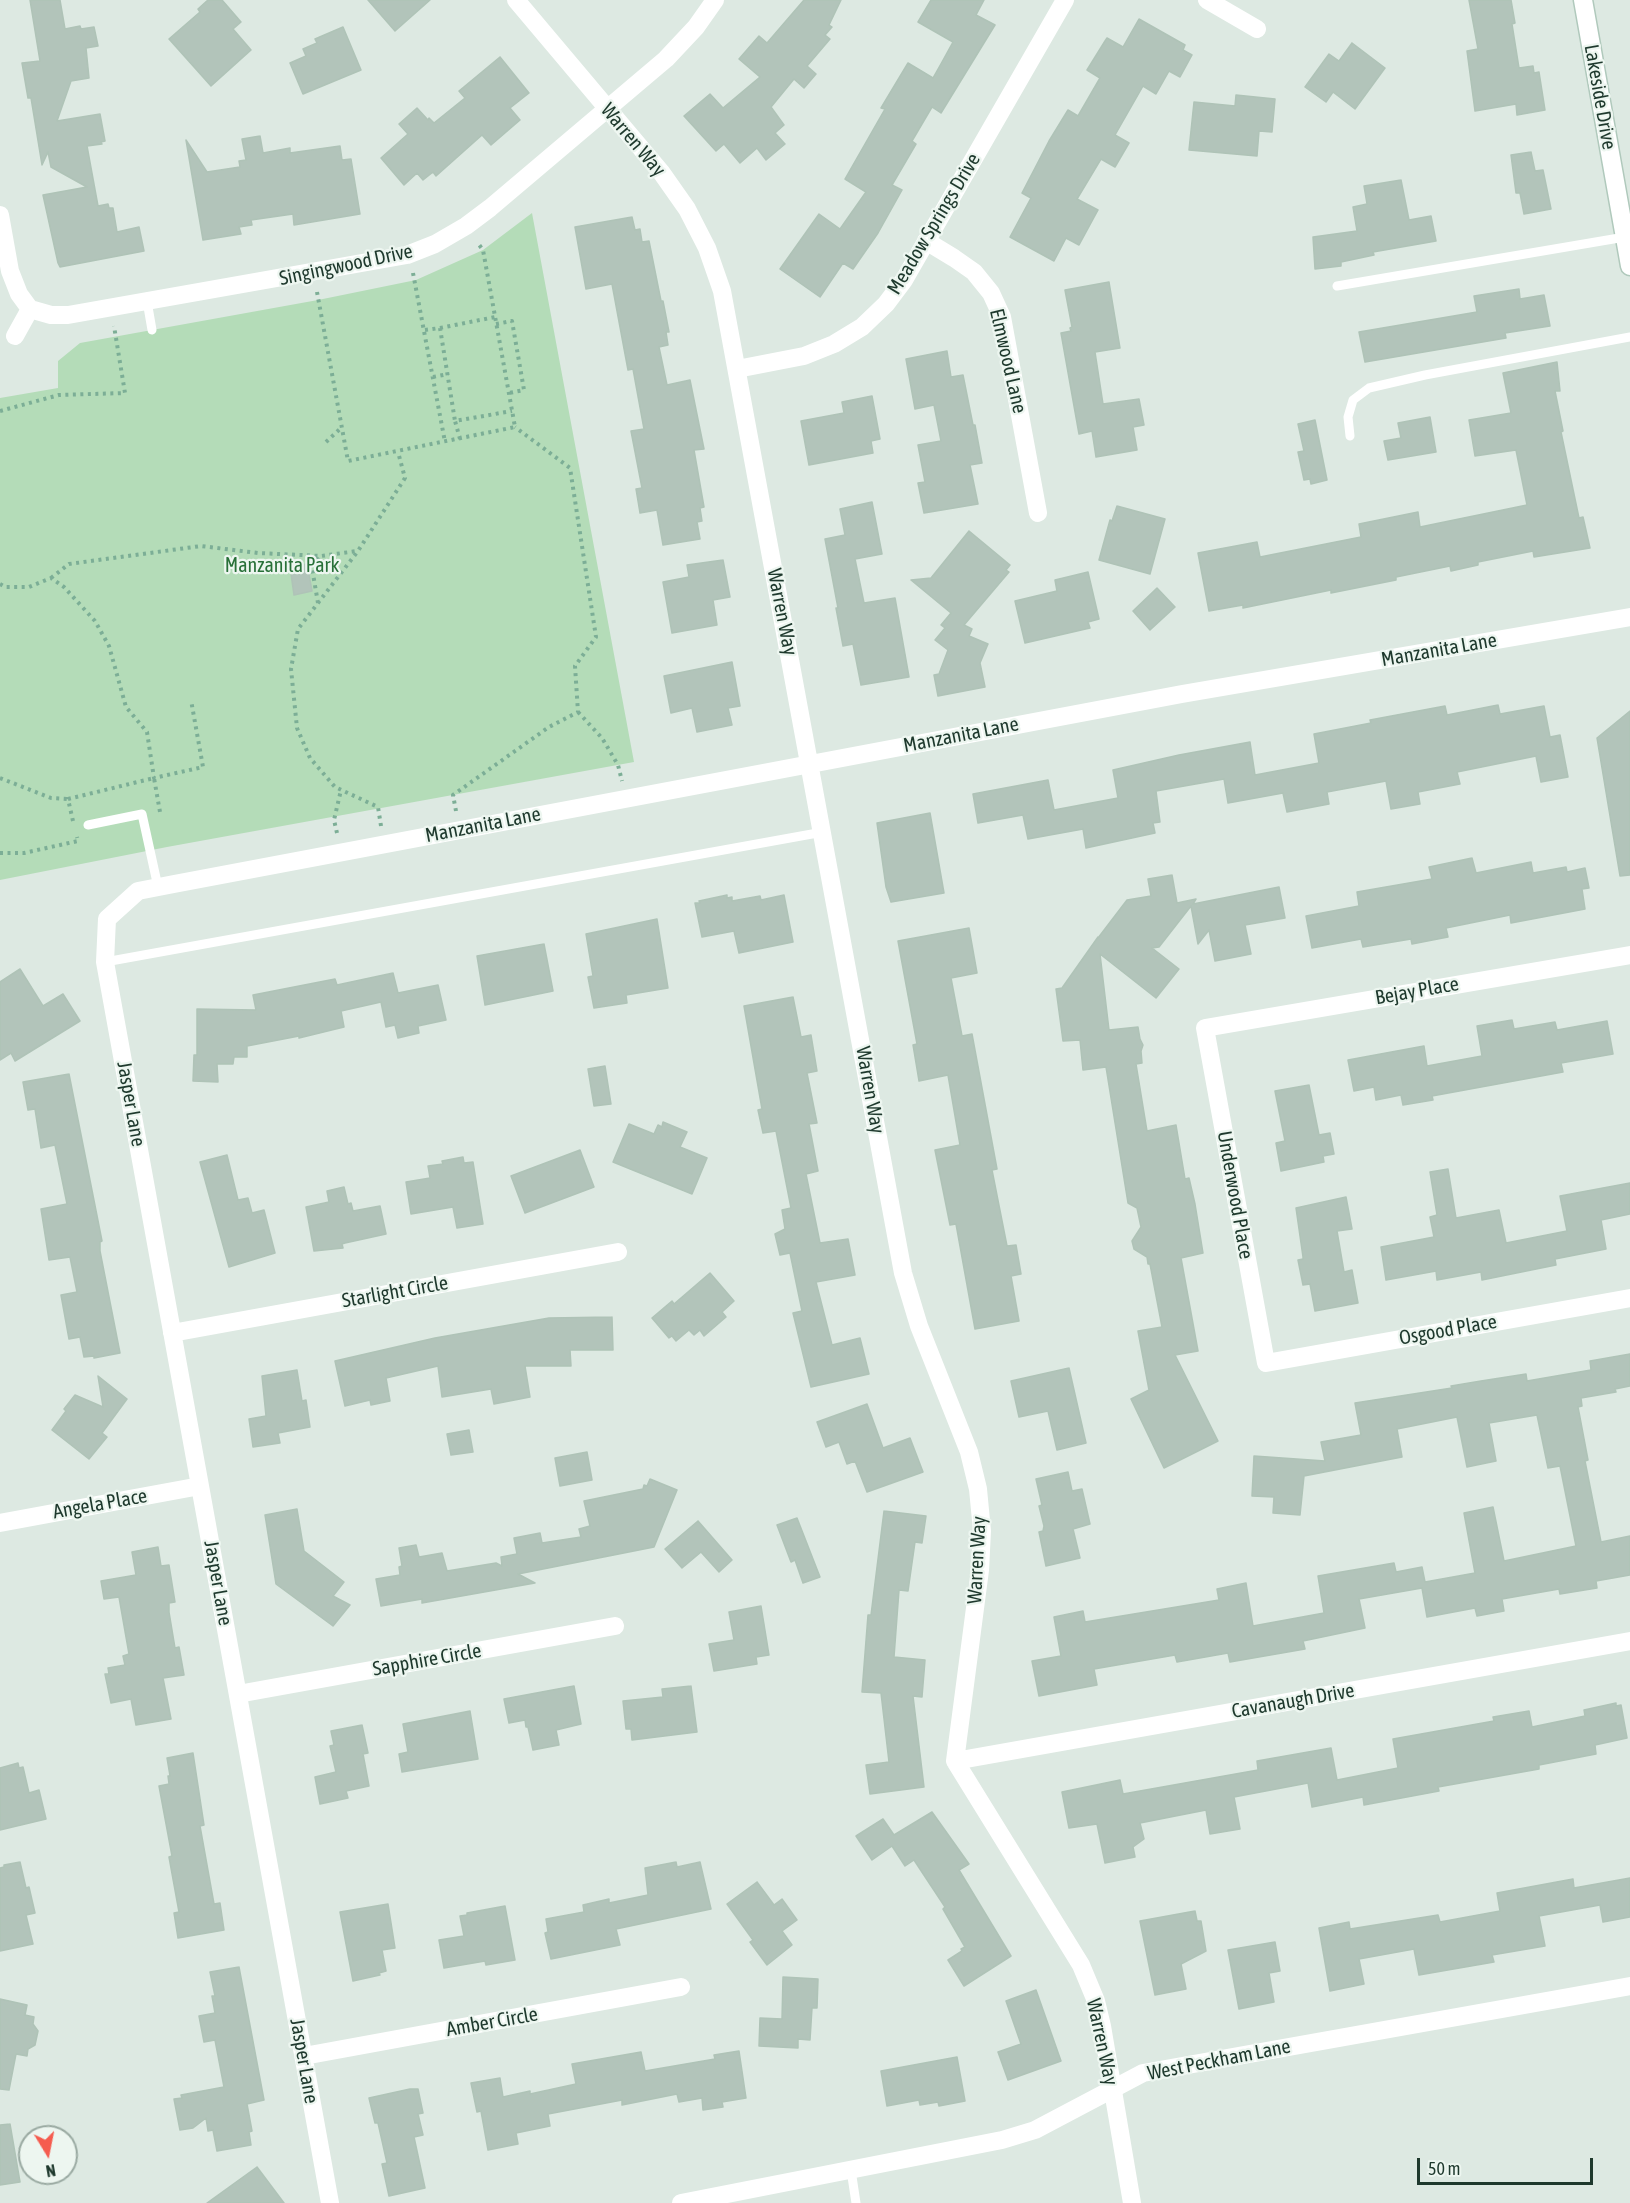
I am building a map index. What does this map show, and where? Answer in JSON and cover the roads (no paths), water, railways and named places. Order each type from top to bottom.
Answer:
[{"type":"street","name":"Warren Way","points":[[516,0],[661,172],[687,209],[707,248],[722,291],[903,1273],[920,1326],[969,1452],[978,1489],[982,1531],[980,1570],[955,1761],[1081,1965],[1096,2001],[1132,2203]]},
{"type":"street","name":"Singingwood Drive","points":[[30,309],[51,315],[68,315],[407,255],[435,244],[466,226],[666,59],[696,27],[715,0]]},
{"type":"street","name":"Meadow Springs Drive","points":[[737,369],[804,356],[834,344],[862,327],[886,304],[904,280],[1065,0]]},
{"type":"street","points":[[1207,0],[1257,29]]},
{"type":"street","name":"Lakeside Drive","points":[[1583,0],[1630,266]]},
{"type":"street","points":[[0,215],[13,284],[30,309],[15,336]]},
{"type":"street","name":"Elmwood Lane","points":[[926,241],[974,272],[991,293],[1002,317],[1038,513]]},
{"type":"street","name":"Manzanita Lane","points":[[105,962],[107,919],[138,891],[1182,694],[1630,617]]},
{"type":"street","name":"Bejay Place","points":[[1205,1028],[1630,955]]},
{"type":"street","name":"Jasper Lane","points":[[105,962],[330,2203]]},
{"type":"street","name":"Underwood Place","points":[[1205,1028],[1266,1363]]},
{"type":"street","name":"Starlight Circle","points":[[172,1333],[618,1252]]},
{"type":"street","name":"Osgood Place","points":[[1266,1363],[1630,1298]]},
{"type":"street","name":"Angela Place","points":[[0,1523],[200,1486]]},
{"type":"street","name":"Sapphire Circle","points":[[238,1694],[615,1626]]},
{"type":"street","name":"Cavanaugh Drive","points":[[955,1761],[1630,1641]]},
{"type":"street","name":"West Peckham Lane","points":[[681,2203],[1002,2140],[1035,2130],[1143,2073],[1630,1986]]},
{"type":"street","name":"Amber Circle","points":[[304,2056],[681,1988]]},
{"type":"lane","points":[[1337,286],[1625,237]]},
{"type":"lane","points":[[147,301],[152,330]]},
{"type":"lane","points":[[1350,436],[1348,417],[1353,400],[1369,388],[1425,375],[1630,337]]},
{"type":"lane","points":[[88,825],[142,814],[158,887]]},
{"type":"lane","points":[[105,962],[823,832]]},
{"type":"lane","points":[[851,2170],[856,2203]]},
{"type":"park label","name":"Manzanita Park","points":[[282,566]]}]
